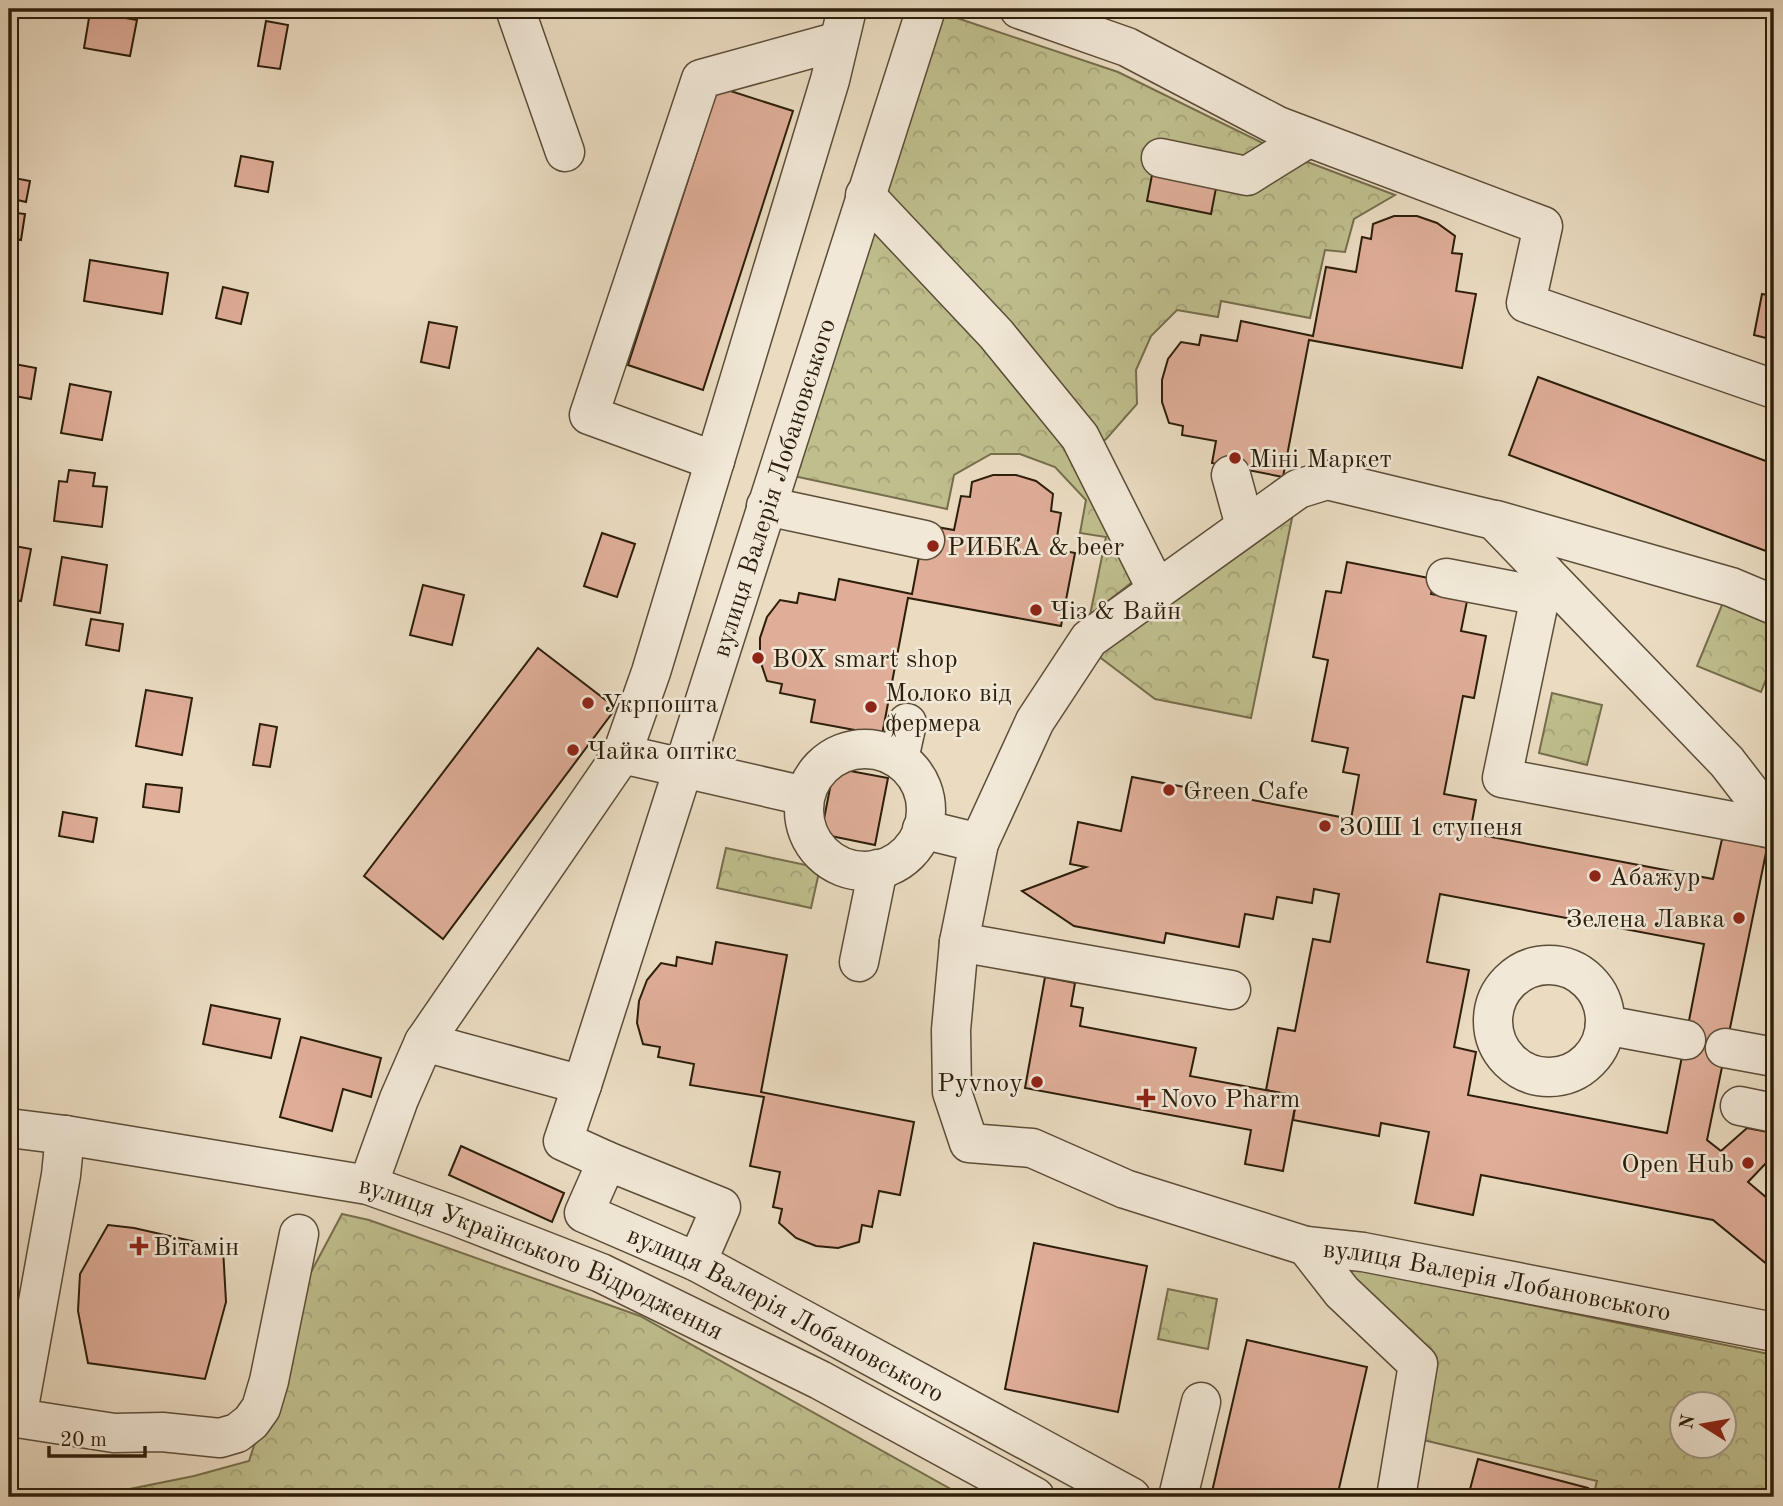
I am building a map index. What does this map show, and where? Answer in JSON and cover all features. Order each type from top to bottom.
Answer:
[{"type":"street","points":[[515,9],[565,152]]},
{"type":"street","name":"вулиця Валерія Лобановського","points":[[926,9],[563,1141],[607,1161],[584,1213],[696,1262],[1131,1497]]},
{"type":"street","points":[[1019,9],[1084,20],[1127,47],[1278,126],[1543,226],[1526,303],[1774,389]]},
{"type":"street","points":[[368,1185],[399,1099],[424,1042],[622,754],[651,671],[715,461],[830,80],[843,25]]},
{"type":"street","points":[[715,461],[589,415],[701,79],[843,25]]},
{"type":"street","points":[[1161,158],[1247,176],[1308,138]]},
{"type":"street","points":[[865,195],[996,334],[1080,437],[1157,590]]},
{"type":"street","points":[[1231,475],[1245,526]]},
{"type":"street","points":[[1306,1246],[1125,1189],[1032,1148],[969,1143],[952,1092],[951,1030],[959,942],[979,843],[1035,721],[1090,639],[1298,489],[1327,480],[1494,520],[1731,587],[1774,605]]},
{"type":"street","points":[[766,506],[925,540]]},
{"type":"street","points":[[1494,520],[1543,584],[1727,762],[1774,823]]},
{"type":"street","points":[[1446,578],[1543,584]]},
{"type":"street","points":[[1543,584],[1502,778],[1774,829]]},
{"type":"street","points":[[903,741],[922,790],[926,809],[922,829],[913,847],[898,861],[878,869],[858,870],[838,865],[821,853],[809,836],[804,816],[805,796],[812,777],[825,763],[843,752],[862,748],[881,751],[903,741]]},
{"type":"street","points":[[622,754],[805,796]]},
{"type":"street","points":[[922,829],[979,843]]},
{"type":"street","points":[[859,962],[878,869]]},
{"type":"street","points":[[959,942],[1231,990]]},
{"type":"street","points":[[1605,1025],[1685,1040]]},
{"type":"street","points":[[424,1042],[582,1085]]},
{"type":"street","points":[[1726,1048],[1774,1057]]},
{"type":"street","name":"вулиця Українського Відродження","points":[[9,1128],[368,1185],[503,1233],[601,1273],[780,1361],[1035,1497]]},
{"type":"street","points":[[65,1135],[61,1175],[13,1417],[114,1433],[162,1432],[220,1438],[237,1433],[251,1422],[261,1408],[299,1234]]},
{"type":"street","points":[[607,1161],[721,1207],[696,1262]]},
{"type":"street","name":"вулиця Валерія Лобановського","points":[[1306,1246],[1363,1252],[1774,1332]]},
{"type":"street","name":"вулиця Валерія Лобановського","points":[[1306,1246],[1342,1292],[1418,1364],[1396,1497]]},
{"type":"street","points":[[780,1361],[800,1319]]},
{"type":"street","points":[[1178,1497],[1200,1402]]},
{"type":"green space","points":[[939,12],[1118,72],[1281,152],[1395,195],[1354,219],[1345,252],[1325,250],[1310,318],[1221,301],[1218,317],[1177,310],[1151,336],[1136,370],[1137,404],[1107,438],[1078,464],[1140,576],[1090,615],[1106,537],[1080,533],[1086,500],[1055,467],[1020,454],[991,454],[954,475],[947,509],[789,475]]},
{"type":"green space","points":[[1298,489],[1251,718],[1155,699],[1085,646]]},
{"type":"green space","points":[[1724,600],[1774,620],[1774,660],[1761,692],[1697,666]]},
{"type":"green space","points":[[1552,693],[1602,705],[1587,765],[1539,753]]},
{"type":"green space","points":[[726,848],[820,868],[811,908],[717,888]]},
{"type":"green space","points":[[342,1214],[369,1220],[640,1316],[965,1497],[115,1497],[120,1491],[194,1476],[249,1461],[310,1274]]},
{"type":"green space","points":[[1347,1267],[1774,1355],[1774,1497],[1593,1497],[1597,1481],[1423,1440],[1435,1357],[1344,1279]]},
{"type":"green space","points":[[1168,1289],[1217,1299],[1208,1349],[1158,1339]]},
{"type":"building","points":[[90,12],[137,20],[130,56],[84,48]]},
{"type":"building","points":[[266,21],[288,25],[280,69],[258,66]]},
{"type":"building","points":[[718,87],[793,111],[703,390],[628,365]]},
{"type":"building","points":[[241,156],[273,162],[268,192],[235,186]]},
{"type":"building","points":[[1152,175],[1216,188],[1211,214],[1147,201]]},
{"type":"building","points":[[9,177],[30,181],[26,202],[9,198]]},
{"type":"building","points":[[9,212],[25,214],[21,240],[9,238]]},
{"type":"building","points":[[1394,216],[1417,216],[1437,223],[1455,236],[1452,253],[1462,254],[1456,291],[1476,294],[1462,368],[1309,340],[1283,477],[1212,463],[1216,441],[1182,435],[1183,426],[1169,423],[1162,402],[1162,380],[1168,359],[1181,342],[1199,345],[1201,335],[1237,341],[1241,321],[1313,336],[1326,267],[1356,272],[1362,237],[1371,239],[1373,224]]},
{"type":"building","points":[[90,260],[168,273],[162,314],[84,301]]},
{"type":"building","points":[[223,287],[248,293],[241,324],[216,318]]},
{"type":"building","points":[[1762,294],[1774,296],[1774,340],[1754,335]]},
{"type":"building","points":[[429,322],[457,327],[449,368],[421,362]]},
{"type":"building","points":[[9,363],[36,368],[31,399],[9,395]]},
{"type":"building","points":[[1538,377],[1774,464],[1774,554],[1509,455]]},
{"type":"building","points":[[70,384],[111,392],[102,440],[61,433]]},
{"type":"building","points":[[69,470],[95,473],[93,486],[107,487],[102,527],[54,521],[59,481],[67,482]]},
{"type":"building","points":[[993,475],[1016,475],[1036,481],[1053,494],[1051,511],[1061,513],[1055,549],[1075,553],[1061,626],[908,598],[882,735],[811,722],[815,700],[780,693],[782,684],[767,681],[760,660],[760,638],[767,617],[780,600],[797,603],[799,593],[835,600],[839,579],[912,594],[925,525],[954,530],[961,496],[970,497],[972,482]]},
{"type":"building","points":[[602,533],[635,544],[617,597],[584,586]]},
{"type":"building","points":[[9,545],[31,549],[21,601],[9,599]]},
{"type":"building","points":[[62,557],[107,565],[100,613],[54,605]]},
{"type":"building","points":[[1347,562],[1434,579],[1431,594],[1467,601],[1461,631],[1486,636],[1474,698],[1463,696],[1444,794],[1476,800],[1470,833],[1713,879],[1722,839],[1738,840],[1767,848],[1707,1140],[1721,1151],[1747,1128],[1768,1132],[1774,1138],[1774,1149],[1769,1160],[1748,1182],[1774,1204],[1774,1270],[1713,1220],[1481,1175],[1473,1215],[1415,1203],[1429,1132],[1381,1123],[1379,1136],[1293,1120],[1297,1096],[1266,1090],[1278,1028],[1295,1031],[1313,939],[1330,942],[1339,894],[1314,889],[1312,903],[1277,897],[1273,919],[1245,914],[1239,947],[1166,933],[1164,943],[1074,926],[1022,891],[1086,867],[1070,864],[1078,822],[1121,831],[1132,777],[1351,819],[1359,775],[1343,772],[1348,748],[1312,741],[1328,660],[1313,657],[1326,591],[1341,593]],"holes":[[[1440,894],[1704,944],[1667,1133],[1468,1095],[1476,1052],[1454,1047],[1469,970],[1427,962]]]},
{"type":"building","points":[[423,585],[464,595],[452,645],[410,635]]},
{"type":"building","points":[[91,619],[123,624],[119,651],[86,645]]},
{"type":"building","points":[[538,648],[616,708],[443,939],[364,876]]},
{"type":"building","points":[[146,690],[192,698],[182,755],[136,746]]},
{"type":"building","points":[[260,724],[277,727],[270,767],[253,765]]},
{"type":"building","points":[[834,768],[888,778],[875,845],[821,834]]},
{"type":"building","points":[[146,784],[182,788],[179,812],[143,807]]},
{"type":"building","points":[[63,812],[97,818],[93,842],[59,836]]},
{"type":"building","points":[[9,877],[15,878],[10,906],[9,906]]},
{"type":"building","points":[[716,942],[787,955],[761,1092],[914,1122],[900,1195],[879,1191],[872,1227],[862,1225],[859,1242],[838,1248],[816,1246],[796,1238],[779,1223],[782,1209],[773,1207],[780,1172],[750,1166],[764,1097],[690,1085],[694,1064],[658,1057],[660,1047],[643,1044],[637,1023],[639,1001],[647,980],[661,963],[676,966],[677,957],[712,964]]},
{"type":"building","points":[[1045,977],[1075,983],[1071,1006],[1083,1008],[1080,1026],[1196,1048],[1190,1076],[1297,1096],[1283,1171],[1245,1164],[1251,1130],[1025,1088]]},
{"type":"building","points":[[211,1005],[280,1019],[271,1058],[203,1044]]},
{"type":"building","points":[[301,1037],[381,1058],[371,1097],[343,1089],[332,1131],[280,1117]]},
{"type":"building","points":[[461,1146],[564,1193],[552,1222],[449,1175]]},
{"type":"building","points":[[108,1225],[134,1228],[223,1248],[226,1302],[205,1379],[88,1363],[78,1311],[80,1274]]},
{"type":"building","points":[[1034,1243],[1147,1266],[1118,1412],[1005,1389]]},
{"type":"building","points":[[1247,1340],[1367,1367],[1337,1497],[1211,1496]]},
{"type":"building","points":[[1478,1459],[1588,1488],[1586,1497],[1468,1497]]},
{"type":"place","name":"Міні Маркет","points":[[1235,458]]},
{"type":"place","name":"РИБКА & beer","points":[[933,546]]},
{"type":"place","name":"Чіз & Вайн","points":[[1036,610]]},
{"type":"place","name":"BOX smart shop","points":[[758,658]]},
{"type":"place","name":"Укрпошта","points":[[588,703]]},
{"type":"place","name":"Молоко від фермера","points":[[871,707]]},
{"type":"place","name":"Чайка оптікс","points":[[573,750]]},
{"type":"place","name":"Green Cafe","points":[[1169,790]]},
{"type":"place","name":"ЗОШ 1 ступеня","points":[[1325,826]]},
{"type":"place","name":"Абажур","points":[[1595,876]]},
{"type":"place","name":"Зелена Лавка","points":[[1739,918]]},
{"type":"place","name":"Pyvnoy","points":[[1037,1082]]},
{"type":"place","name":"Novo Pharm","points":[[1146,1098]]},
{"type":"place","name":"Open Hub","points":[[1748,1163]]},
{"type":"place","name":"Вітамін","points":[[139,1246]]}]
